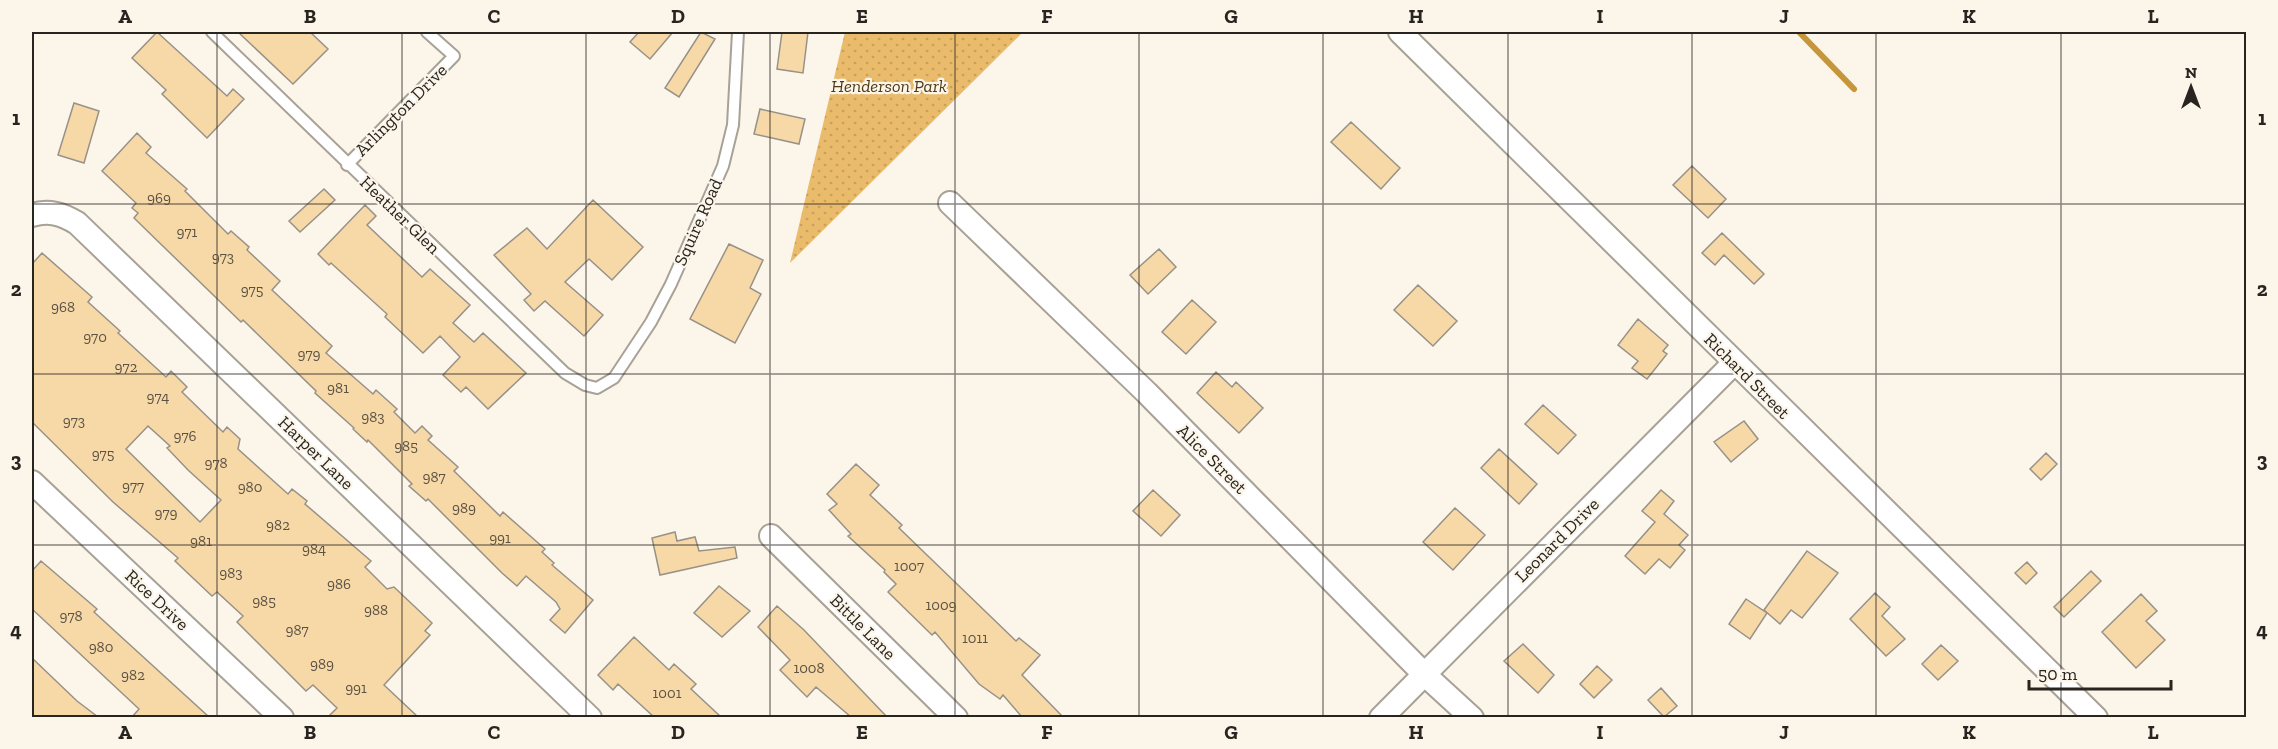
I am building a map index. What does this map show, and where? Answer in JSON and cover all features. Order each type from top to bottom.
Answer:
[{"type":"street","name":"Richard Street","points":[[1400,32],[2096,717]]},
{"type":"street","name":"Alice Street","points":[[950,203],[1147,393],[1424,674],[1472,717]]},
{"type":"street","name":"Harper Lane","points":[[32,215],[45,211],[65,216],[77,223],[584,716]]},
{"type":"street","name":"Leonard Drive","points":[[1381,717],[1734,363]]},
{"type":"street","name":"Rice Drive","points":[[32,482],[282,717]]},
{"type":"street","name":"Bittle Lane","points":[[771,536],[956,717]]},
{"type":"lane","name":"Heather Glen","points":[[215,32],[347,165],[565,373],[585,385],[597,388]]},
{"type":"lane","name":"Arlington Drive","points":[[347,165],[454,56],[428,32]]},
{"type":"lane","name":"Squire Road","points":[[597,388],[614,378],[651,322],[671,284],[723,166],[733,125],[738,32]]},
{"type":"green space","name":"Henderson Park","points":[[845,32],[1023,32],[790,263]]},
{"type":"building","points":[[157,32],[227,96],[233,89],[244,99],[207,138],[162,94],[166,90],[132,58]]},
{"type":"building","points":[[238,32],[310,32],[328,49],[293,84]]},
{"type":"building","points":[[639,32],[673,32],[650,59],[630,42]]},
{"type":"building","points":[[701,32],[715,39],[679,97],[665,88]]},
{"type":"building","points":[[782,32],[808,32],[803,73],[777,69]]},
{"type":"building","points":[[74,103],[99,111],[84,163],[58,155]]},
{"type":"building","points":[[760,109],[805,119],[799,144],[754,134]]},
{"type":"building","points":[[1351,122],[1400,168],[1381,189],[1331,142]]},
{"type":"building","points":[[137,133],[151,147],[146,153],[187,189],[185,191],[228,234],[231,231],[249,247],[247,250],[280,281],[272,290],[332,346],[326,353],[373,394],[376,390],[397,409],[394,412],[415,433],[422,426],[432,436],[428,440],[458,467],[454,471],[500,516],[503,512],[545,549],[542,552],[554,563],[552,565],[593,600],[565,633],[550,620],[560,609],[556,602],[526,576],[517,586],[502,573],[428,499],[426,501],[409,486],[412,484],[368,440],[367,442],[315,393],[316,391],[243,320],[241,322],[134,218],[138,213],[132,208],[136,203],[102,171]]},
{"type":"building","points":[[1692,166],[1726,199],[1708,218],[1673,185]]},
{"type":"building","points":[[324,189],[335,200],[300,232],[289,221]]},
{"type":"building","points":[[593,200],[643,247],[612,280],[589,259],[565,282],[603,315],[584,336],[545,301],[534,311],[524,300],[531,294],[494,255],[527,228],[547,249]]},
{"type":"building","points":[[365,205],[376,216],[367,225],[422,277],[430,269],[470,305],[453,323],[474,342],[483,333],[526,373],[488,409],[466,387],[461,392],[443,375],[460,357],[440,336],[423,353],[385,317],[387,314],[318,254]]},
{"type":"building","points":[[1722,233],[1764,274],[1754,284],[1724,255],[1715,265],[1702,253]]},
{"type":"building","points":[[729,244],[763,260],[750,288],[761,294],[735,343],[690,319]]},
{"type":"building","points":[[1159,249],[1176,267],[1148,294],[1130,275]]},
{"type":"building","points":[[42,253],[92,297],[88,302],[120,331],[118,333],[166,377],[171,371],[187,387],[182,392],[223,432],[227,427],[240,439],[238,449],[288,494],[292,489],[307,501],[305,504],[371,561],[365,567],[387,589],[394,587],[432,623],[425,631],[430,635],[384,685],[418,717],[328,717],[337,708],[313,685],[306,691],[237,622],[243,616],[217,592],[212,596],[175,561],[178,558],[113,502],[32,422],[32,264]],"holes":[[[148,426],[170,446],[167,448],[221,500],[200,522],[126,449]]]},
{"type":"building","points":[[1418,285],[1457,321],[1433,346],[1394,310]]},
{"type":"building","points":[[1192,300],[1216,322],[1186,354],[1162,332]]},
{"type":"building","points":[[1638,319],[1668,345],[1663,351],[1667,354],[1647,379],[1632,368],[1638,361],[1618,345]]},
{"type":"building","points":[[1216,372],[1232,387],[1236,382],[1263,408],[1239,433],[1197,393]]},
{"type":"building","points":[[1543,405],[1576,435],[1558,454],[1525,424]]},
{"type":"building","points":[[1744,421],[1758,439],[1731,462],[1714,442]]},
{"type":"building","points":[[1499,449],[1537,484],[1519,504],[1481,468]]},
{"type":"building","points":[[2046,453],[2057,464],[2041,480],[2030,469]]},
{"type":"building","points":[[856,464],[879,485],[870,495],[902,525],[899,528],[1016,641],[1019,638],[1040,655],[1022,675],[1063,717],[1022,717],[1003,695],[1000,699],[979,684],[935,632],[932,635],[888,592],[896,584],[884,572],[885,570],[848,536],[851,534],[829,510],[837,504],[827,494]]},
{"type":"building","points":[[1153,490],[1180,515],[1161,536],[1133,511]]},
{"type":"building","points":[[1661,490],[1674,501],[1664,514],[1688,535],[1679,545],[1685,550],[1670,568],[1659,559],[1645,574],[1625,556],[1655,522],[1642,511]]},
{"type":"building","points":[[1455,508],[1485,535],[1453,570],[1423,542]]},
{"type":"building","points":[[675,532],[677,541],[695,537],[699,551],[735,547],[737,558],[660,575],[652,538]]},
{"type":"building","points":[[1807,551],[1838,573],[1802,618],[1791,610],[1780,624],[1764,610]]},
{"type":"building","points":[[41,561],[97,609],[94,612],[209,717],[132,717],[139,709],[32,609],[32,571]]},
{"type":"building","points":[[2027,562],[2037,573],[2026,584],[2015,573]]},
{"type":"building","points":[[2091,571],[2101,581],[2064,617],[2054,607]]},
{"type":"building","points":[[719,586],[750,611],[722,637],[694,613]]},
{"type":"building","points":[[1875,593],[1890,607],[1882,616],[1905,639],[1886,656],[1850,619]]},
{"type":"building","points":[[2141,594],[2157,611],[2146,621],[2165,640],[2136,668],[2102,632]]},
{"type":"building","points":[[1746,599],[1767,613],[1750,639],[1729,624]]},
{"type":"building","points":[[777,606],[804,630],[887,717],[851,717],[816,687],[807,697],[780,670],[790,660],[758,627]]},
{"type":"building","points":[[634,637],[669,670],[674,664],[696,684],[691,689],[721,717],[654,717],[618,684],[613,690],[598,675]]},
{"type":"building","points":[[1523,644],[1554,675],[1538,693],[1504,661]]},
{"type":"building","points":[[1941,645],[1958,661],[1938,680],[1922,664]]},
{"type":"building","points":[[32,658],[77,701],[98,717],[32,717]]},
{"type":"building","points":[[1597,666],[1612,680],[1594,698],[1580,684]]},
{"type":"building","points":[[1661,688],[1677,706],[1664,717],[1648,700]]},
{"type":"waterway","points":[[1799,32],[1854,89]]}]
